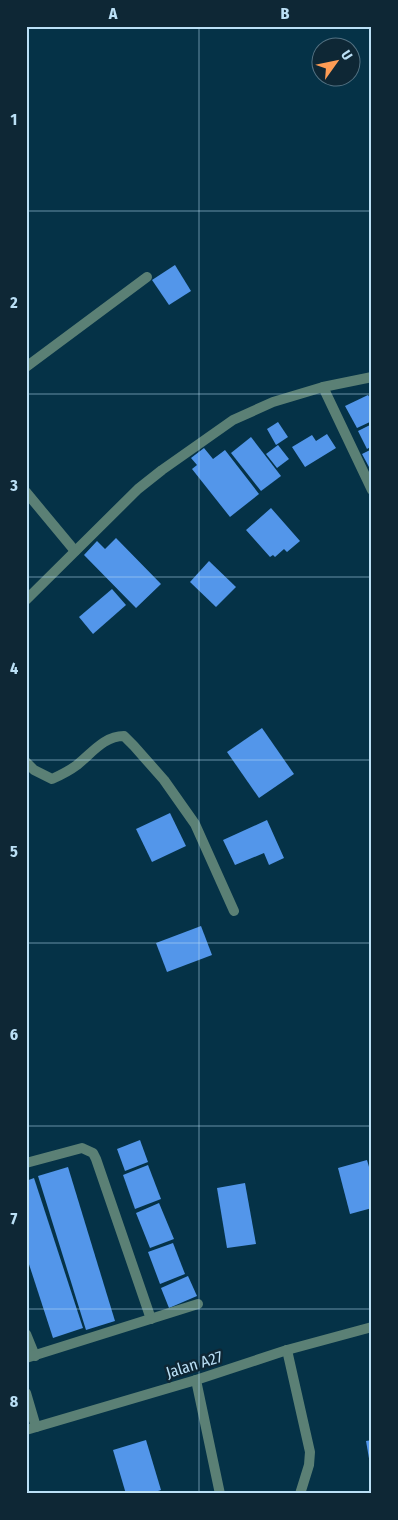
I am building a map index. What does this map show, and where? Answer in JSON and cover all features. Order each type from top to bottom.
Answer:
[{"type":"street","points":[[26,367],[147,277]]},
{"type":"street","points":[[26,600],[138,489],[233,420],[273,402],[323,387],[372,377]]},
{"type":"street","points":[[323,387],[372,490]]},
{"type":"street","points":[[26,492],[75,550]]},
{"type":"street","points":[[26,762],[34,770],[52,779],[72,769],[103,742],[115,736],[124,736],[164,780],[194,824],[234,911]]},
{"type":"street","points":[[26,1163],[82,1148],[93,1153],[151,1319]]},
{"type":"street","points":[[26,1334],[31,1357],[198,1304]]},
{"type":"street","name":"Jalan A27","points":[[31,1429],[196,1380],[287,1350],[372,1327]]},
{"type":"street","points":[[287,1350],[310,1452],[309,1465],[300,1494]]},
{"type":"street","points":[[196,1380],[220,1494]]},
{"type":"street","points":[[26,1393],[31,1429]]},
{"type":"building","points":[[175,265],[191,291],[169,305],[152,280]]},
{"type":"building","points":[[368,395],[372,401],[372,421],[357,428],[345,406]]},
{"type":"building","points":[[278,422],[288,437],[276,445],[267,429]]},
{"type":"building","points":[[372,424],[372,446],[367,449],[358,431]]},
{"type":"building","points":[[327,434],[336,448],[305,467],[292,447],[312,435],[316,441]]},
{"type":"building","points":[[251,437],[281,476],[261,491],[231,453]]},
{"type":"building","points":[[278,445],[289,459],[277,468],[266,454]]},
{"type":"building","points":[[204,448],[213,459],[225,450],[259,494],[230,517],[192,469],[197,465],[191,458]]},
{"type":"building","points":[[372,449],[372,465],[369,467],[362,454]]},
{"type":"building","points":[[271,508],[300,541],[287,552],[284,549],[275,557],[273,555],[270,557],[246,530]]},
{"type":"building","points":[[116,538],[161,584],[136,608],[84,555],[97,541],[105,549]]},
{"type":"building","points":[[209,561],[236,587],[216,607],[190,582]]},
{"type":"building","points":[[112,589],[126,605],[93,634],[79,617]]},
{"type":"building","points":[[262,728],[294,774],[259,798],[227,752]]},
{"type":"building","points":[[170,813],[186,846],[152,862],[136,829]]},
{"type":"building","points":[[267,820],[284,858],[269,865],[264,853],[235,865],[223,840]]},
{"type":"building","points":[[201,926],[212,955],[167,972],[156,943]]},
{"type":"building","points":[[140,1140],[148,1162],[125,1171],[117,1149]]},
{"type":"building","points":[[367,1160],[372,1177],[372,1208],[350,1214],[338,1168]]},
{"type":"building","points":[[148,1165],[161,1199],[135,1209],[123,1175]]},
{"type":"building","points":[[68,1167],[115,1321],[86,1330],[38,1176]]},
{"type":"building","points":[[34,1178],[83,1328],[53,1338],[26,1255],[26,1181]]},
{"type":"building","points":[[245,1183],[256,1244],[227,1248],[217,1188]]},
{"type":"building","points":[[159,1203],[174,1239],[150,1248],[136,1213]]},
{"type":"building","points":[[173,1243],[185,1274],[160,1284],[148,1252]]},
{"type":"building","points":[[188,1276],[197,1296],[169,1308],[161,1288]]},
{"type":"building","points":[[146,1440],[161,1490],[149,1494],[126,1494],[113,1450]]},
{"type":"building","points":[[372,1440],[372,1470],[371,1470],[366,1441]]}]
